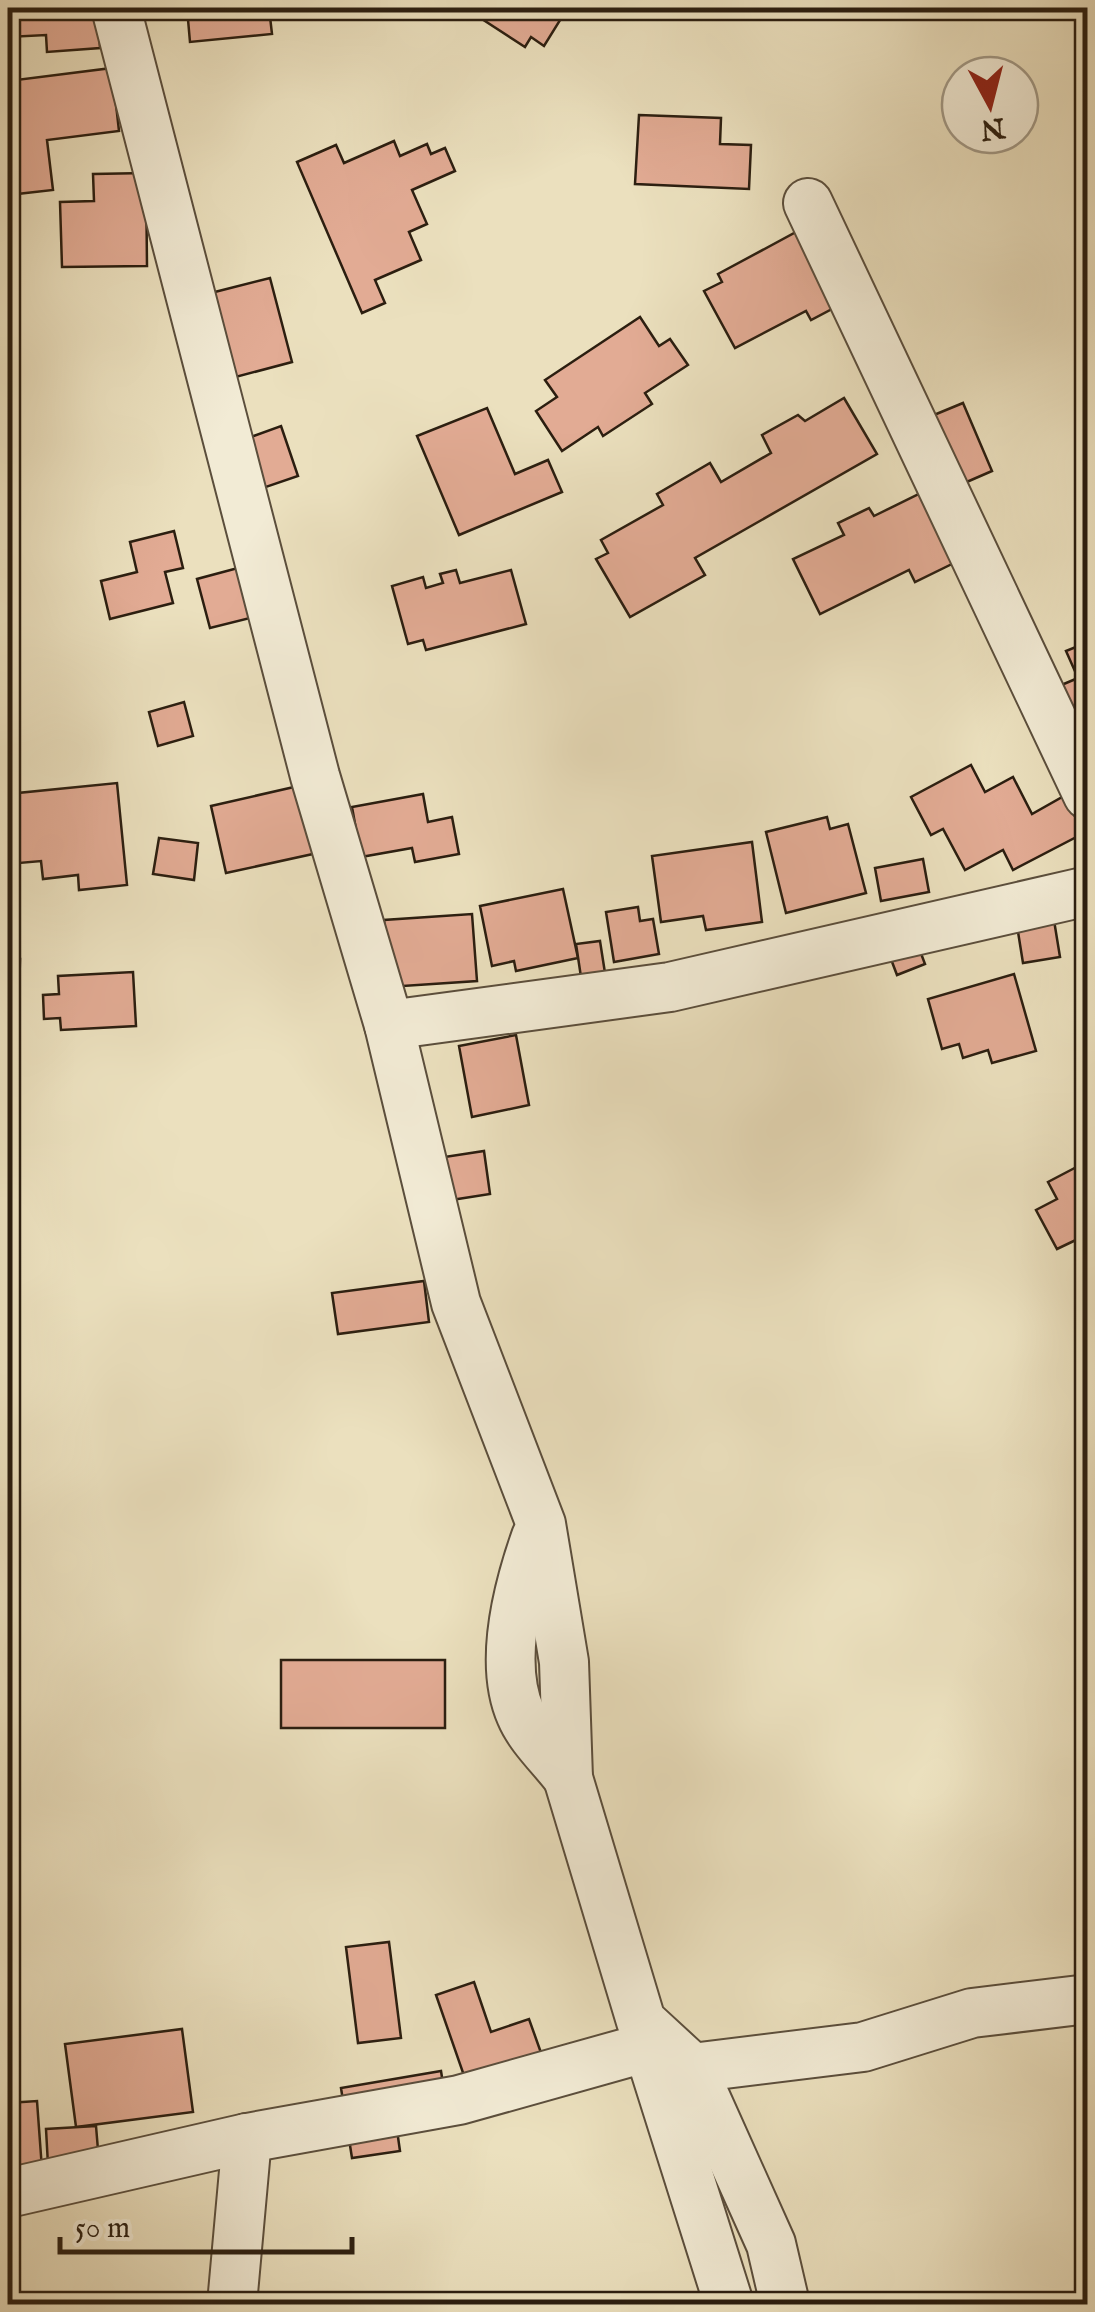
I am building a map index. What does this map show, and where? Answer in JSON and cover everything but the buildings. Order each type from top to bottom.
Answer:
[{"type":"street","points":[[116,8],[315,776],[388,1026],[456,1304],[541,1524],[564,1662],[568,1778],[641,2021],[692,2068],[772,2244],[786,2304]]},
{"type":"street","points":[[808,203],[1088,796]]},
{"type":"street","points":[[388,1026],[670,987],[1088,891]]},
{"type":"street","points":[[8,2194],[247,2138],[459,2100],[648,2048],[692,2068],[863,2047],[972,2013],[1088,1999]]},
{"type":"street","points":[[648,2048],[729,2304]]},
{"type":"street","points":[[232,2304],[247,2138]]}]
